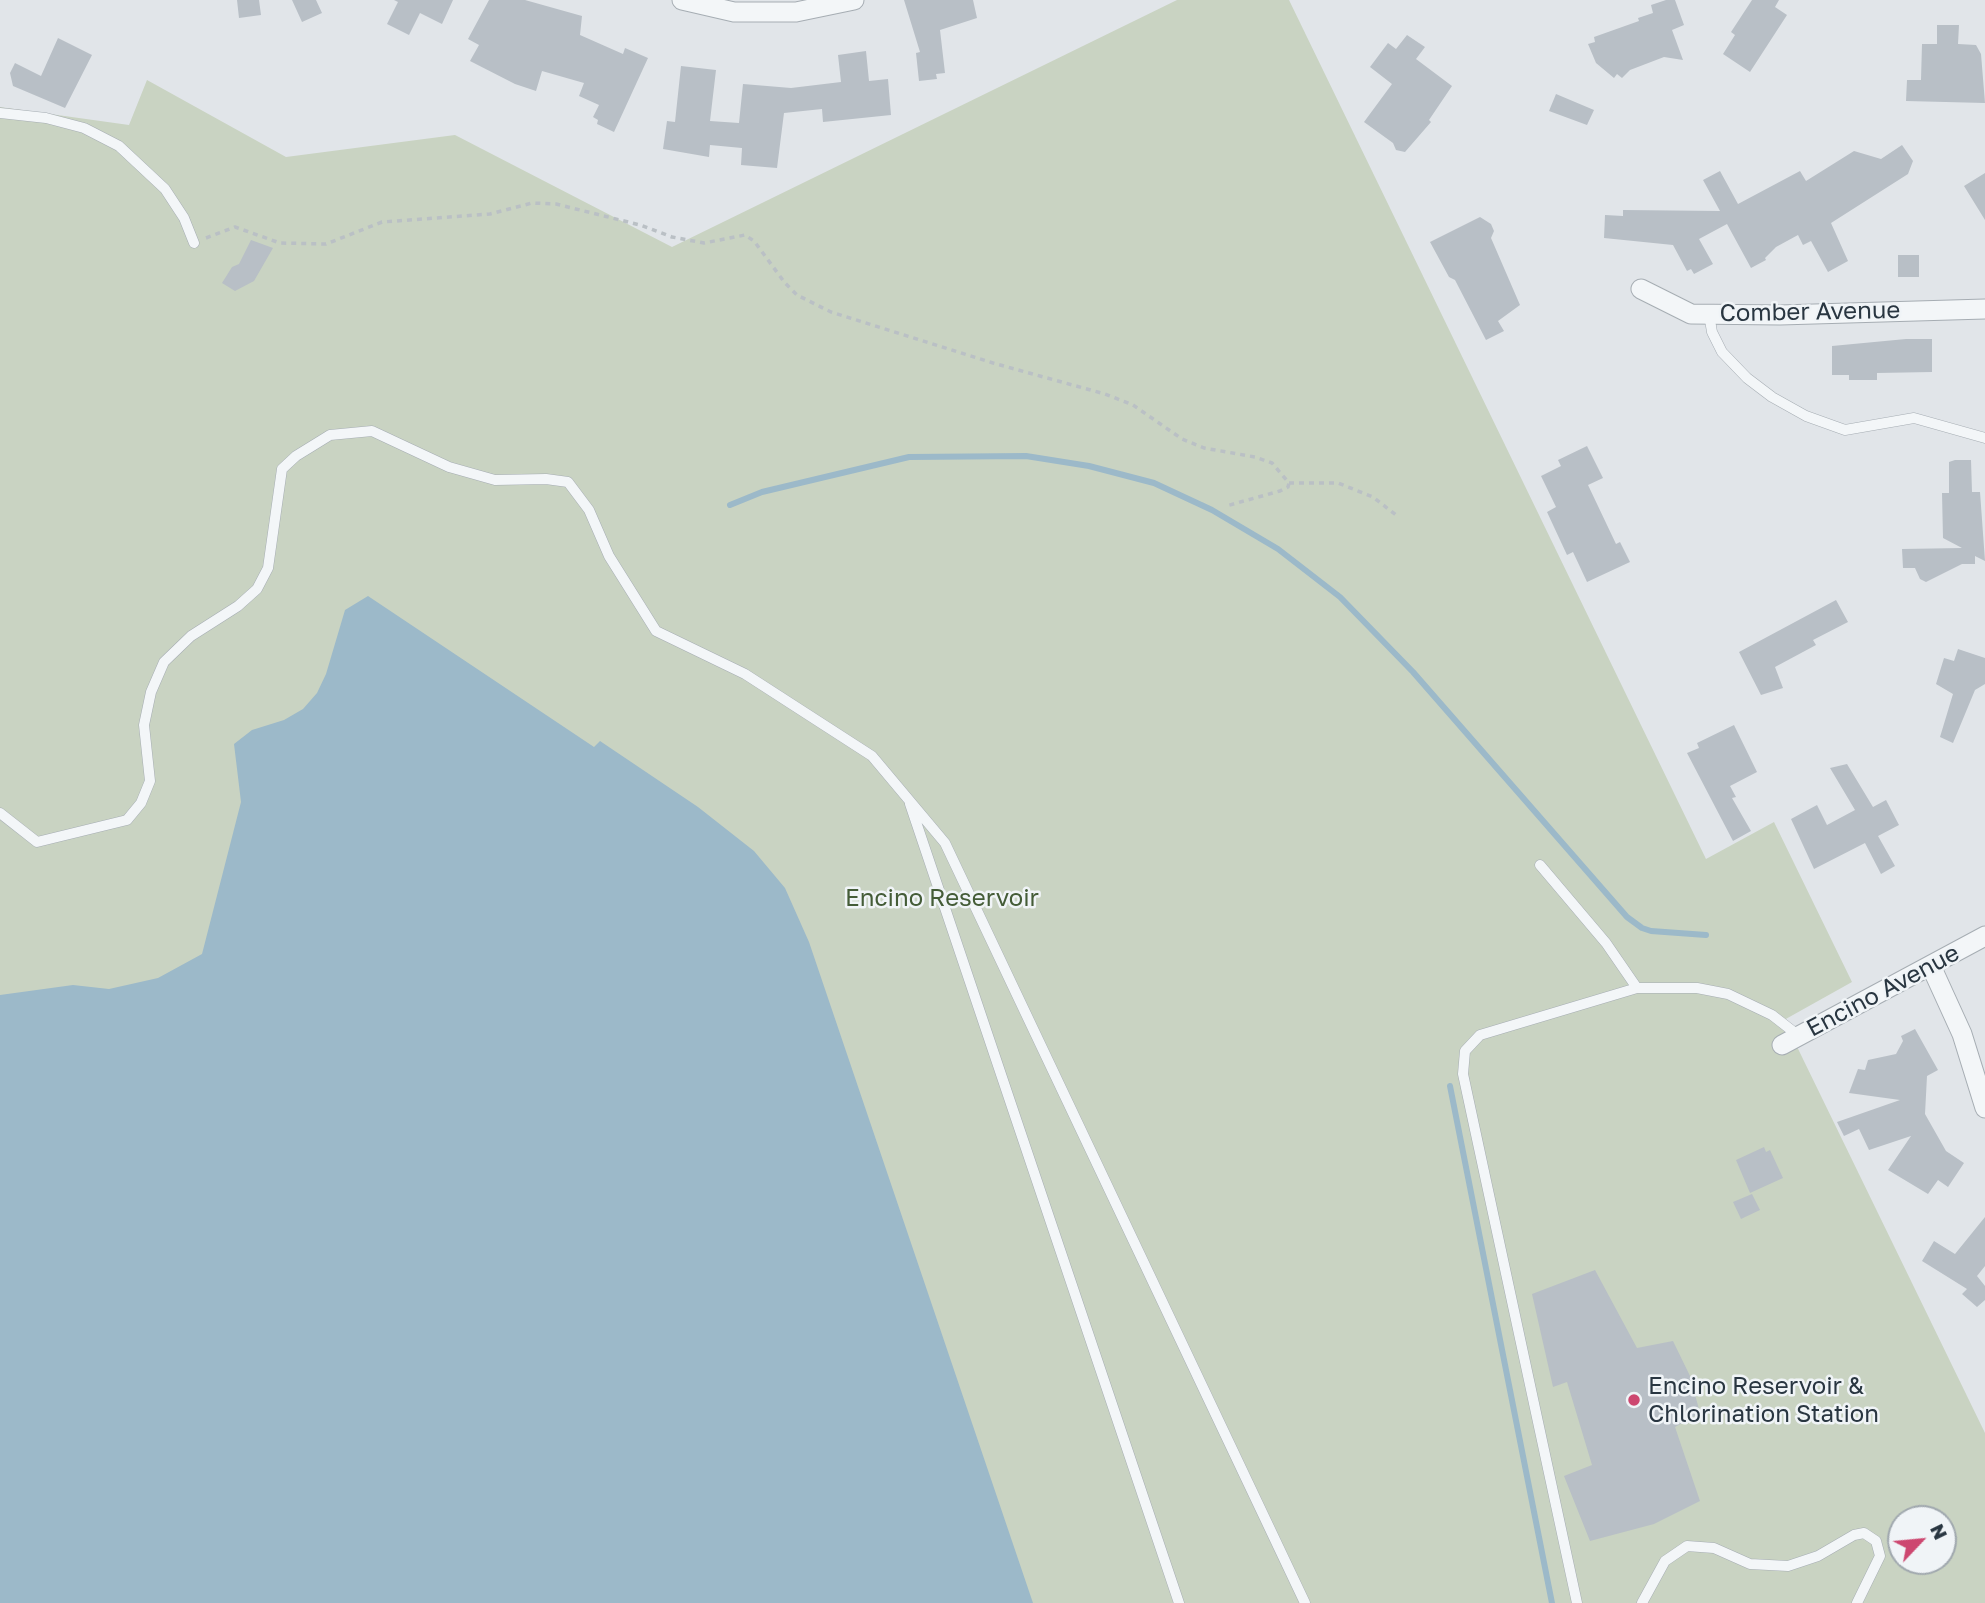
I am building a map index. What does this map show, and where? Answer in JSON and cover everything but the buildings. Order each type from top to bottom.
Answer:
[{"type":"street","points":[[682,0],[734,12],[796,12],[854,0]]},
{"type":"street","name":"Comber Avenue","points":[[1642,289],[1691,314],[1985,309]]},
{"type":"street","name":"Encino Avenue","points":[[1790,1040],[1985,936]]},
{"type":"street","points":[[1931,965],[1962,1034],[1985,1108]]},
{"type":"lane","points":[[0,113],[46,118],[84,128],[119,146],[165,189],[184,218],[194,243]]},
{"type":"lane","points":[[1709,314],[1712,332],[1722,352],[1747,379],[1806,416],[1845,430],[1914,418],[1985,438]]},
{"type":"lane","points":[[0,813],[37,842],[127,820],[141,803],[150,781],[144,725],[150,692],[164,662],[191,636],[238,606],[257,589],[268,568],[282,469],[296,456],[330,435],[372,431],[449,467],[495,480],[546,479],[568,482],[589,510],[609,556],[656,631],[745,674],[872,756],[945,843],[1305,1603]]},
{"type":"lane","points":[[907,797],[1179,1603]]},
{"type":"lane","points":[[1541,864],[1606,943],[1637,988]]},
{"type":"lane","points":[[1577,1603],[1463,1074],[1465,1051],[1480,1035],[1637,988],[1697,988],[1728,994],[1772,1015],[1790,1040]]},
{"type":"lane","points":[[1642,1603],[1665,1561],[1688,1546],[1714,1548],[1750,1564],[1788,1566],[1818,1556],[1854,1535],[1864,1533],[1876,1541],[1880,1556],[1857,1603]]},
{"type":"path","points":[[194,243],[235,227],[279,243],[326,244],[382,222],[490,214],[532,203],[556,204],[704,243],[746,235],[754,241],[797,295],[831,312],[993,363],[1105,394],[1133,405],[1193,443],[1272,463],[1289,482]]},
{"type":"path","points":[[1289,482],[1312,481],[1346,485],[1373,497],[1396,515]]},
{"type":"path","points":[[1226,506],[1288,488],[1289,482]]},
{"type":"green space","name":"Encino Reservoir","points":[[1177,0],[1289,0],[1706,859],[1774,822],[1852,982],[1784,1020],[1985,1433],[1985,1603],[0,1603],[0,107],[129,125],[147,80],[286,157],[455,135],[672,247]]},
{"type":"water","name":"Encino Reservoir","points":[[368,596],[594,747],[600,741],[698,807],[754,851],[785,888],[809,942],[1033,1603],[0,1603],[0,995],[73,985],[109,989],[158,978],[202,954],[241,802],[234,744],[252,730],[284,720],[303,709],[317,693],[326,674],[345,610]]},
{"type":"waterway","points":[[730,505],[762,492],[909,457],[1026,456],[1089,466],[1154,483],[1212,510],[1278,549],[1340,597],[1413,672],[1627,917],[1651,931],[1706,935]]},
{"type":"waterway","points":[[1450,1086],[1552,1603]]},
{"type":"place","name":"Encino Reservoir & Chlorination Station","points":[[1634,1400]]}]
